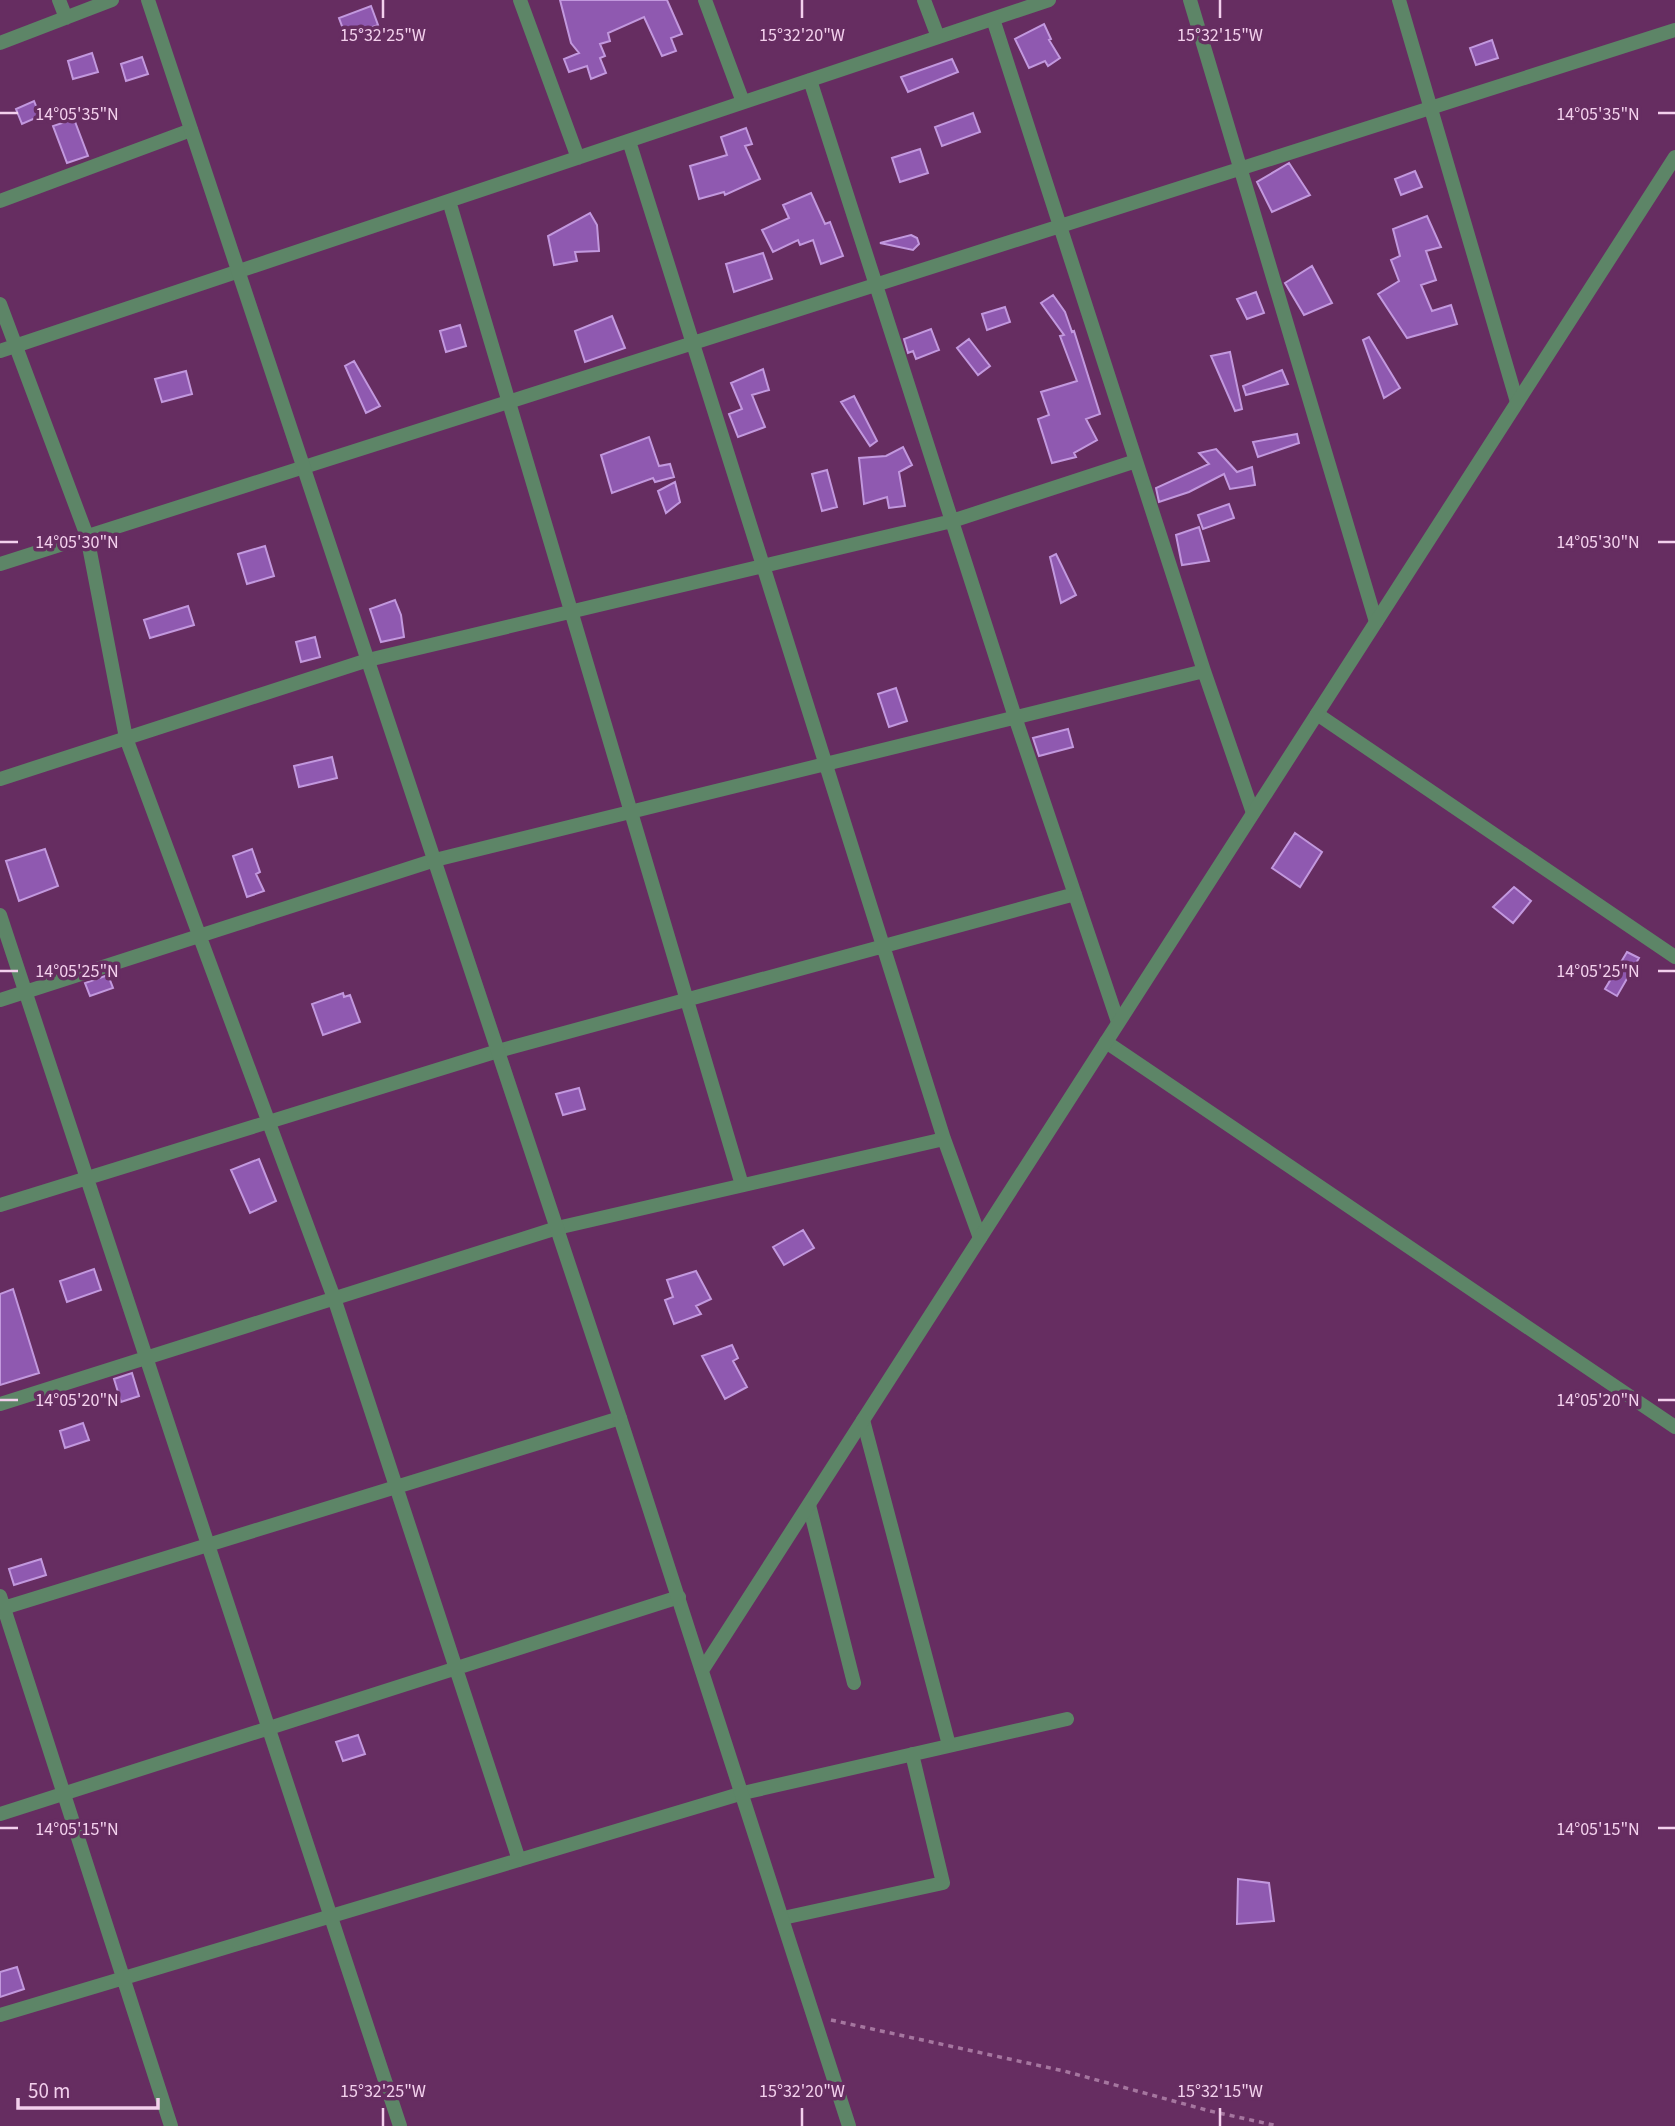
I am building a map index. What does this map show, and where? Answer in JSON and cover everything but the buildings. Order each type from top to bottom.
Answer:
[{"type":"street","points":[[59,0],[66,18]]},
{"type":"street","points":[[0,43],[112,0]]},
{"type":"street","points":[[148,0],[703,1669],[849,2126]]},
{"type":"street","points":[[520,0],[578,158]]},
{"type":"street","points":[[705,0],[743,103]]},
{"type":"street","points":[[924,0],[938,37]]},
{"type":"street","points":[[0,351],[1049,0]]},
{"type":"street","points":[[1190,0],[1376,622]]},
{"type":"street","points":[[1399,0],[1517,402]]},
{"type":"street","points":[[993,19],[1204,671],[1254,813]]},
{"type":"street","points":[[0,564],[1675,30]]},
{"type":"street","points":[[810,80],[1015,717],[1118,1022]]},
{"type":"street","points":[[0,201],[191,130]]},
{"type":"street","points":[[629,141],[944,1139],[980,1238]]},
{"type":"street","points":[[703,1669],[1675,157]]},
{"type":"street","points":[[449,201],[742,1185]]},
{"type":"street","points":[[0,304],[87,536],[126,738],[334,1298],[519,1860]]},
{"type":"street","points":[[0,779],[368,660],[952,521],[1136,461]]},
{"type":"street","points":[[0,1000],[435,860],[1204,671]]},
{"type":"street","points":[[1317,714],[1675,957]]},
{"type":"street","points":[[0,1205],[498,1051],[1075,894]]},
{"type":"street","points":[[0,915],[400,2126]]},
{"type":"street","points":[[1106,1042],[1675,1426]]},
{"type":"street","points":[[0,1404],[557,1228],[944,1139]]},
{"type":"street","points":[[171,2126],[1,1604],[208,1545],[620,1419]]},
{"type":"street","points":[[863,1420],[949,1745]]},
{"type":"street","points":[[809,1505],[854,1683]]},
{"type":"street","points":[[0,1814],[679,1597]]},
{"type":"street","points":[[0,2015],[743,1793],[1067,1718]]},
{"type":"street","points":[[783,1918],[943,1883],[912,1754]]},
{"type":"path","points":[[815,2017],[1064,2071],[1210,2111],[1278,2126]]}]
